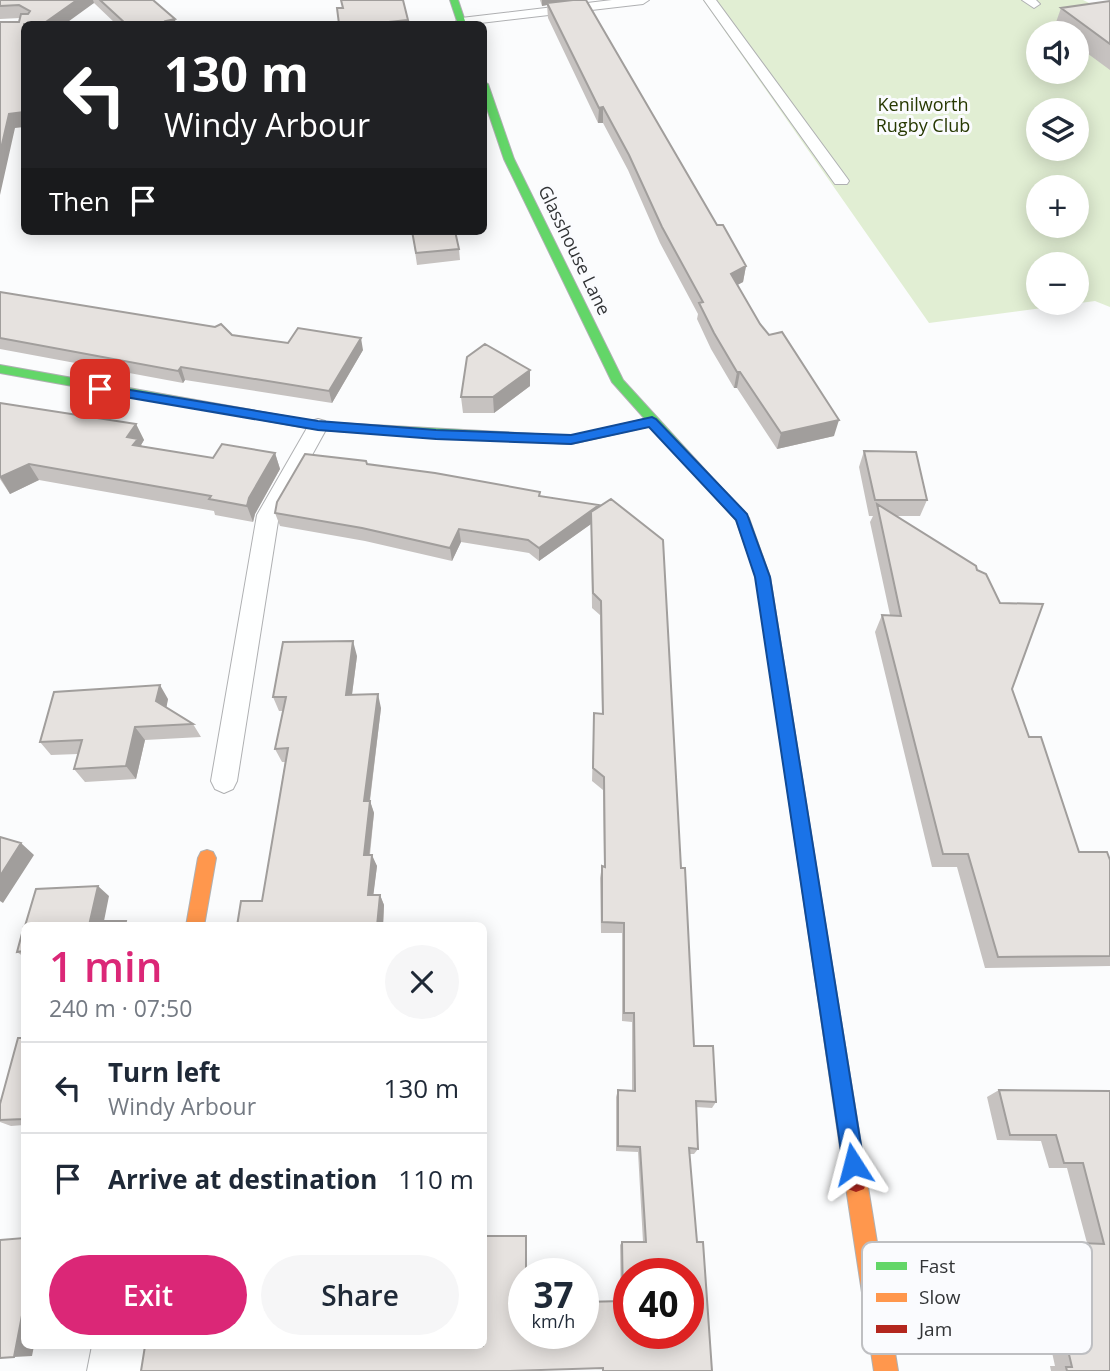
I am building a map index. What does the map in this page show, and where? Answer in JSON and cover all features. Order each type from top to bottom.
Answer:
[{"type":"street","points":[[454,0],[461,21]]},
{"type":"street","name":"Glasshouse Lane","points":[[487,96],[509,159],[618,382],[742,518],[763,577],[866,1242]]},
{"type":"street","points":[[0,369],[318,426],[571,440],[652,422]]},
{"type":"street","points":[[196,922],[207,858]]},
{"type":"street","points":[[116,1371],[120,1349]]},
{"type":"lane","points":[[478,21],[643,0]]},
{"type":"lane","points":[[710,0],[841,181]]},
{"type":"lane","points":[[224,781],[268,515],[318,426]]},
{"type":"green space","name":"Kenilworth Rugby Club","points":[[703,0],[1083,0],[1110,13],[1110,307],[1095,301],[1089,302],[1089,252],[1026,252],[1026,310],[929,323]]},
{"type":"building","points":[[0,0],[77,0],[47,21],[21,21],[21,112],[9,114],[0,153],[0,22],[19,22],[21,14],[28,14],[30,11],[19,5],[0,6]]},
{"type":"building","points":[[100,0],[153,0],[175,19],[166,21],[123,21]]},
{"type":"building","points":[[341,0],[403,0],[408,20],[339,21],[337,8],[343,8]]},
{"type":"building","points":[[586,0],[717,225],[723,225],[746,266],[731,274],[760,324],[769,335],[782,332],[839,420],[781,433],[740,372],[737,372],[699,303],[703,302],[662,227],[629,155],[603,107],[599,108],[547,3]]},
{"type":"building","points":[[1110,1],[1110,44],[1089,29],[1089,21],[1079,21],[1061,8]]},
{"type":"building","points":[[413,235],[456,235],[459,249],[416,253]]},
{"type":"building","points":[[0,292],[215,327],[221,324],[232,335],[288,343],[298,328],[361,338],[329,391],[181,367],[178,371],[0,338]]},
{"type":"building","points":[[485,344],[530,370],[493,397],[461,397],[467,357]]},
{"type":"building","points":[[0,403],[136,424],[127,437],[138,439],[133,445],[213,458],[222,444],[275,453],[247,506],[209,499],[211,496],[29,464],[0,477]]},
{"type":"building","points":[[864,451],[916,452],[927,500],[875,500]]},
{"type":"building","points":[[305,454],[366,461],[367,464],[435,473],[540,492],[539,496],[599,505],[539,548],[528,540],[459,529],[450,548],[362,528],[275,513],[277,502]]},
{"type":"building","points":[[611,499],[663,540],[694,1046],[713,1046],[716,1102],[696,1101],[698,1149],[689,1148],[697,1242],[703,1242],[712,1371],[603,1371],[603,1368],[510,1371],[141,1371],[145,1349],[487,1349],[487,1236],[526,1236],[526,1258],[508,1258],[508,1349],[599,1349],[599,1302],[613,1301],[613,1349],[704,1349],[704,1258],[622,1258],[622,1242],[646,1242],[640,1147],[618,1146],[618,1090],[635,1091],[634,1013],[624,1013],[624,923],[602,922],[602,866],[605,867],[604,777],[593,768],[594,713],[603,714],[601,601],[593,593],[591,512]]},
{"type":"building","points":[[877,504],[986,574],[1000,603],[1043,604],[1012,689],[1029,737],[1041,737],[1079,852],[1107,852],[1110,860],[1110,956],[998,957],[968,854],[943,854],[882,615],[901,616]]},
{"type":"building","points":[[353,641],[346,695],[378,694],[364,801],[370,801],[364,855],[372,855],[368,895],[380,895],[377,922],[238,922],[241,901],[262,901],[288,748],[275,749],[286,697],[273,697],[283,642]]},
{"type":"building","points":[[160,685],[156,701],[193,724],[135,727],[126,766],[74,769],[82,740],[40,742],[54,692]]},
{"type":"building","points":[[0,837],[21,843],[0,876]]},
{"type":"building","points":[[98,886],[90,921],[126,922],[26,922],[36,889]]},
{"type":"building","points":[[18,1038],[21,1038],[21,1119],[0,1120],[0,1104]]},
{"type":"building","points":[[999,1090],[1110,1091],[1110,1371],[1067,1371],[1066,1367],[1072,1367],[1069,1354],[1092,1354],[1092,1244],[1104,1244],[1083,1163],[1064,1163],[1056,1135],[1010,1135]]},
{"type":"building","points":[[21,1238],[21,1321],[14,1357],[0,1358],[0,1240]]},
{"type":"traffic: fast","points":[[454,0],[461,21]]},
{"type":"traffic: fast","points":[[487,96],[509,159],[618,382],[742,518],[763,577],[816,922]]},
{"type":"traffic: fast","points":[[0,369],[318,426],[571,440],[652,422]]},
{"type":"traffic: slow","points":[[196,922],[207,858]]},
{"type":"traffic: slow","points":[[856,1181],[866,1242]]},
{"type":"traffic: slow","points":[[883,1354],[886,1371]]},
{"type":"traffic: jam","points":[[816,922],[856,1181]]},
{"type":"route","points":[[100,389],[318,426],[436,434],[571,440],[652,422],[742,518],[763,577],[853,1164]]}]
